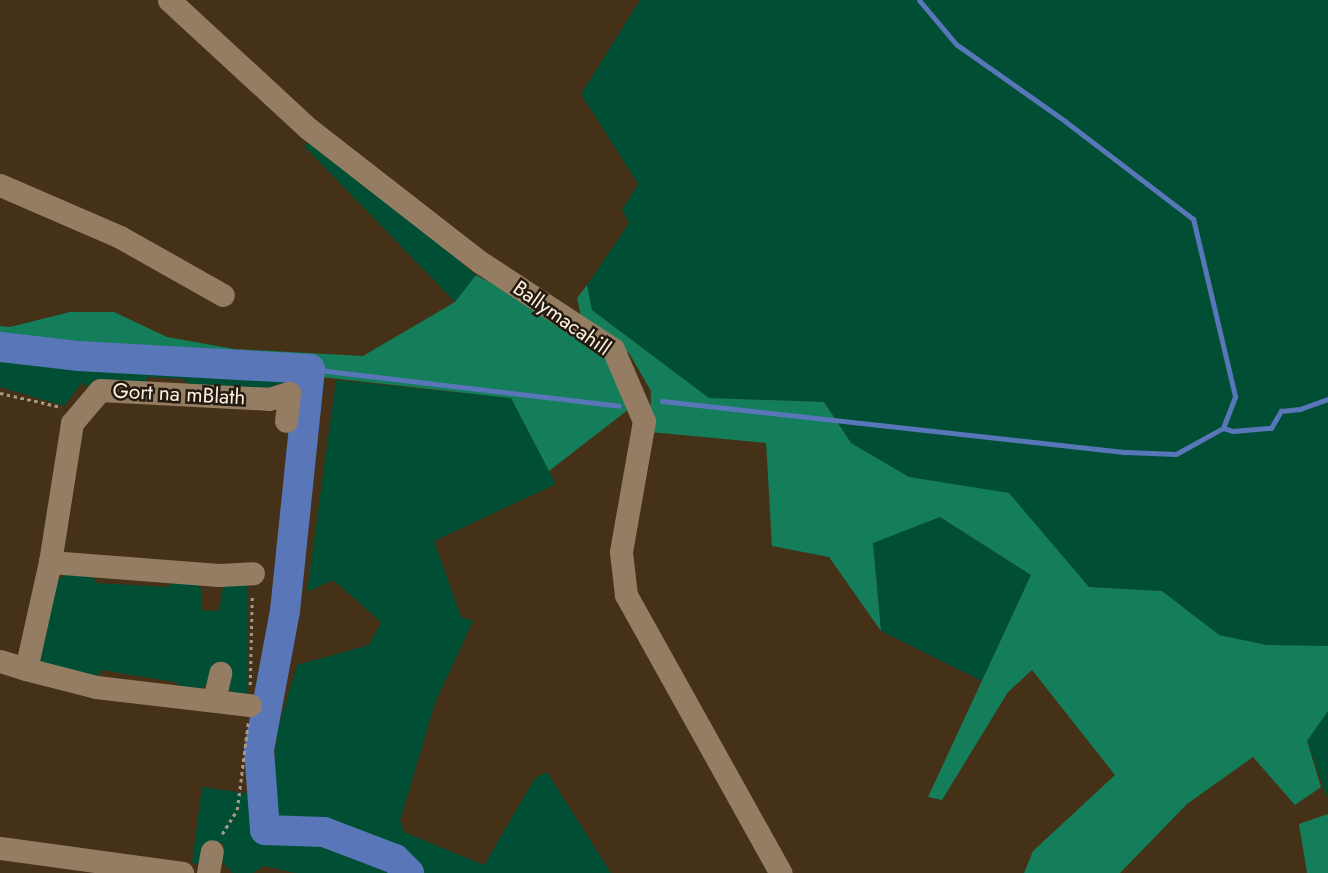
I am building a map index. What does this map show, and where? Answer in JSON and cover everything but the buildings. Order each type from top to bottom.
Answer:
[{"type":"street","name":"Ballymacahill","points":[[169,0],[309,129],[480,262],[613,349],[644,421],[621,552],[626,595],[781,873]]},
{"type":"street","points":[[0,185],[120,237],[223,295]]},
{"type":"street","name":"Gort na mBlath","points":[[72,423],[100,390],[270,399],[289,393],[286,421]]},
{"type":"street","points":[[26,669],[50,562],[72,423]]},
{"type":"street","points":[[50,562],[218,583],[253,573]]},
{"type":"street","points":[[0,661],[96,687],[250,705]]},
{"type":"street","points":[[214,700],[220,673]]},
{"type":"street","points":[[0,848],[76,866],[182,873]]},
{"type":"path","points":[[0,393],[67,409],[72,423]]},
{"type":"green space","points":[[640,0],[1328,0],[1328,646],[1267,645],[1218,635],[1162,591],[1089,587],[1009,494],[909,477],[851,443],[824,402],[709,398],[592,310],[587,285],[629,223],[622,210],[638,184],[581,94]]},
{"type":"green space","points":[[310,141],[387,198],[476,275],[455,302],[304,146]]},
{"type":"green space","points":[[476,275],[549,314],[611,360],[629,409],[549,471],[511,398],[303,375],[0,349],[0,326],[10,327],[70,312],[114,312],[167,337],[234,349],[363,356],[455,302]]},
{"type":"green space","points":[[587,285],[592,310],[709,398],[824,402],[851,443],[909,477],[1009,493],[1089,587],[1162,591],[1219,635],[1267,645],[1328,646],[1328,711],[1307,741],[1321,787],[1295,805],[1253,757],[1187,804],[1120,873],[1024,873],[1033,851],[1115,775],[1032,670],[1008,692],[942,800],[928,797],[1031,575],[940,517],[873,543],[881,631],[829,557],[772,546],[766,443],[650,432],[651,391],[629,353],[581,316],[577,298]]},
{"type":"green space","points":[[0,350],[301,380],[295,434],[292,433],[294,385],[277,384],[271,388],[189,386],[184,379],[148,377],[144,385],[103,381],[87,387],[83,382],[64,406],[0,387]]},
{"type":"green space","points":[[336,380],[511,398],[556,484],[434,541],[461,617],[473,621],[435,703],[400,821],[404,832],[484,865],[535,778],[547,772],[611,873],[296,873],[264,866],[253,873],[233,873],[222,862],[224,844],[206,844],[200,864],[192,863],[202,787],[252,794],[250,814],[272,815],[277,732],[297,665],[369,645],[381,622],[333,580],[307,592]]},
{"type":"green space","points":[[940,517],[1031,575],[982,681],[881,631],[873,542]]},
{"type":"green space","points":[[68,573],[93,576],[96,583],[168,587],[175,580],[193,580],[202,589],[202,610],[219,611],[223,586],[248,583],[247,695],[237,696],[227,687],[229,664],[215,662],[210,679],[202,689],[183,689],[175,682],[102,670],[96,678],[40,662],[38,652],[58,579]]},
{"type":"green space","points":[[1328,711],[1328,800],[1307,740]]},
{"type":"green space","points":[[1328,814],[1328,873],[1307,873],[1299,824]]},
{"type":"waterway","points":[[662,401],[1126,452],[1176,454],[1223,428],[1235,396],[1193,219],[1065,121],[956,44],[919,0]]},
{"type":"waterway","points":[[0,347],[79,356],[310,369],[285,611],[259,750],[265,830],[324,832],[395,859],[409,873]]},
{"type":"waterway","points":[[310,369],[619,406]]},
{"type":"waterway","points":[[1223,428],[1233,431],[1271,428],[1281,411],[1300,409],[1328,399]]}]
